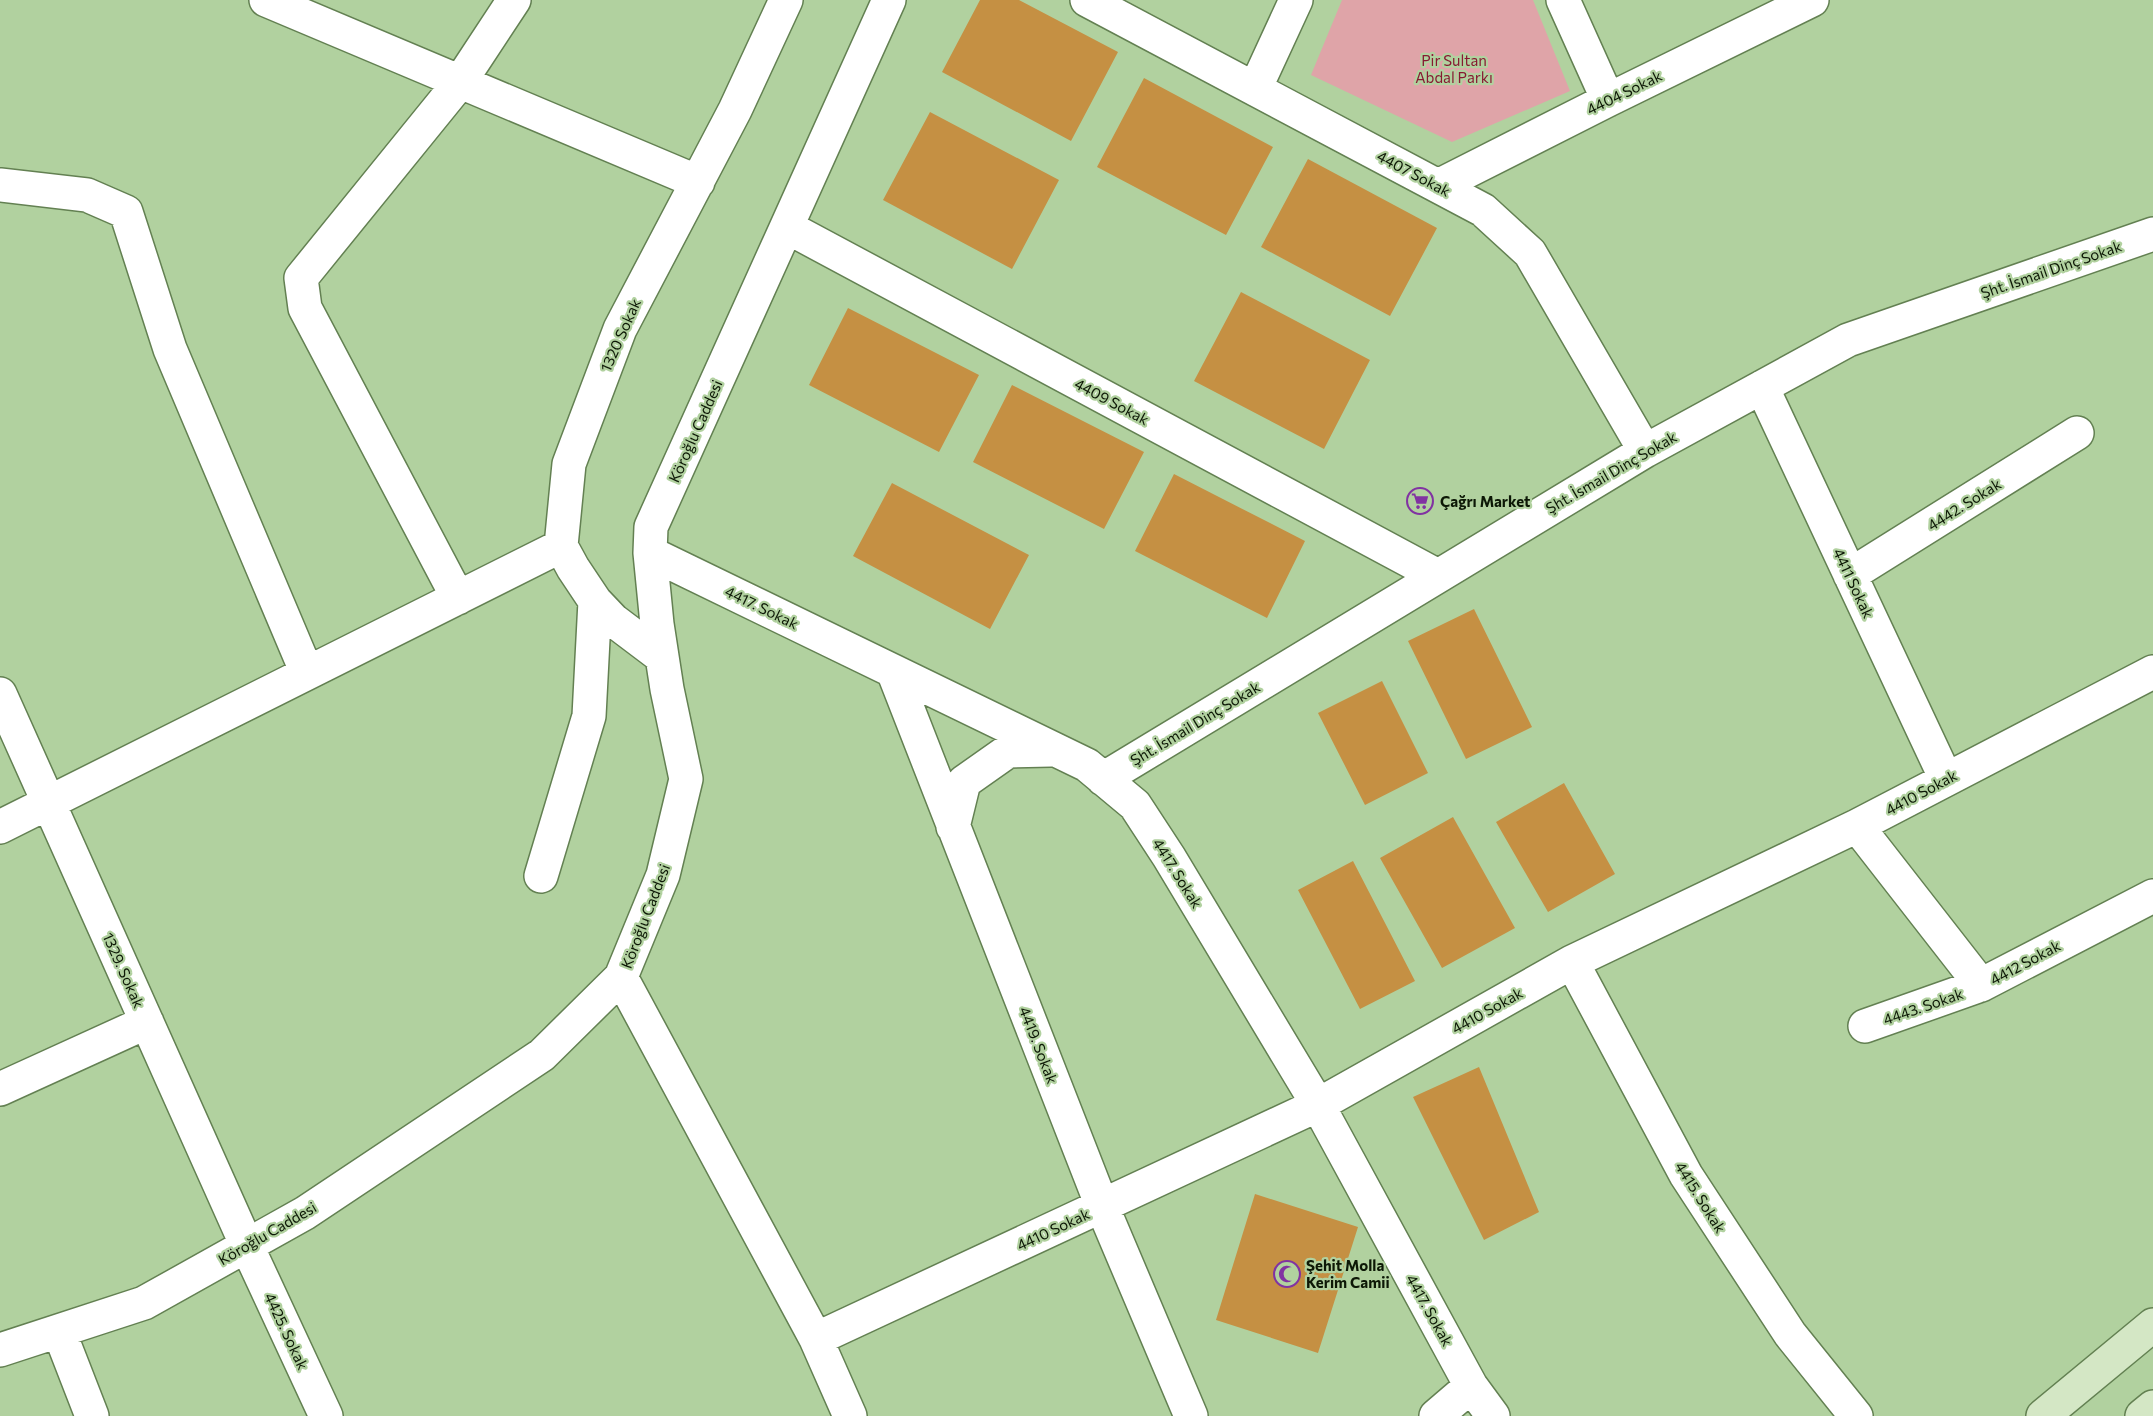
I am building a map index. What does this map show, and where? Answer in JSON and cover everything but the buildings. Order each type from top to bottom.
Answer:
[{"type":"street","points":[[266,0],[698,182]]},
{"type":"street","points":[[458,598],[305,308],[301,278],[460,82],[514,0]]},
{"type":"street","name":"1320 Sokak","points":[[561,546],[569,464],[620,329],[735,110],[786,0]]},
{"type":"street","name":"Köroğlu Caddesi","points":[[0,1350],[144,1303],[306,1213],[542,1055],[621,977],[663,875],[686,779],[662,657],[650,553],[651,527],[889,0]]},
{"type":"street","name":"4407 Sokak","points":[[1087,0],[1484,210],[1530,253],[1645,451]]},
{"type":"street","points":[[1255,89],[1296,0]]},
{"type":"street","points":[[1563,0],[1608,100]]},
{"type":"street","name":"4404 Sokak","points":[[1437,186],[1812,0]]},
{"type":"street","points":[[0,185],[87,195],[126,212],[170,349],[307,673]]},
{"type":"street","name":"4409 Sokak","points":[[787,227],[1438,576]]},
{"type":"street","name":"Şht. İsmail Dinç Sokak","points":[[1103,778],[1645,451],[1848,340],[2153,234]]},
{"type":"street","name":"4411 Sokak","points":[[1762,387],[1947,779]]},
{"type":"street","name":"4442. Sokak","points":[[1850,574],[2077,433]]},
{"type":"street","points":[[0,827],[561,546],[595,601],[613,620],[662,657]]},
{"type":"street","name":"4417. Sokak","points":[[650,553],[1087,765],[1135,805],[1169,857],[1318,1105],[1471,1386],[1493,1416]]},
{"type":"street","points":[[542,876],[589,716],[595,601]]},
{"type":"street","name":"4419. Sokak","points":[[892,671],[1102,1206],[1191,1416]]},
{"type":"street","name":"4410 Sokak","points":[[816,1339],[1318,1105],[1572,962],[1857,826],[2153,672]]},
{"type":"street","name":"1329. Sokak","points":[[0,694],[247,1246]]},
{"type":"street","points":[[953,826],[964,782],[1008,752],[1055,750]]},
{"type":"street","name":"4412 Sokak","points":[[1857,826],[1981,986],[2153,896]]},
{"type":"street","name":"4415. Sokak","points":[[1572,962],[1686,1175],[1790,1334],[1856,1416]]},
{"type":"street","points":[[621,977],[816,1339],[850,1416]]},
{"type":"street","name":"4443. Sokak","points":[[1864,1026],[1981,986]]},
{"type":"street","points":[[0,1089],[147,1022]]},
{"type":"street","name":"4425. Sokak","points":[[247,1246],[326,1416]]},
{"type":"street","points":[[2043,1416],[2153,1324]]},
{"type":"street","points":[[58,1331],[92,1416]]},
{"type":"street","points":[[1436,1416],[1471,1386]]},
{"type":"street","points":[[2142,1416],[2153,1407]]},
{"type":"green space","name":"Pir Sultan Abdal Parkı","points":[[1342,0],[1533,0],[1570,91],[1452,142],[1311,75]]},
{"type":"place","name":"Çağrı Market","points":[[1420,501]]},
{"type":"place","name":"Şehit Molla Kerim Camii","points":[[1287,1274]]}]
